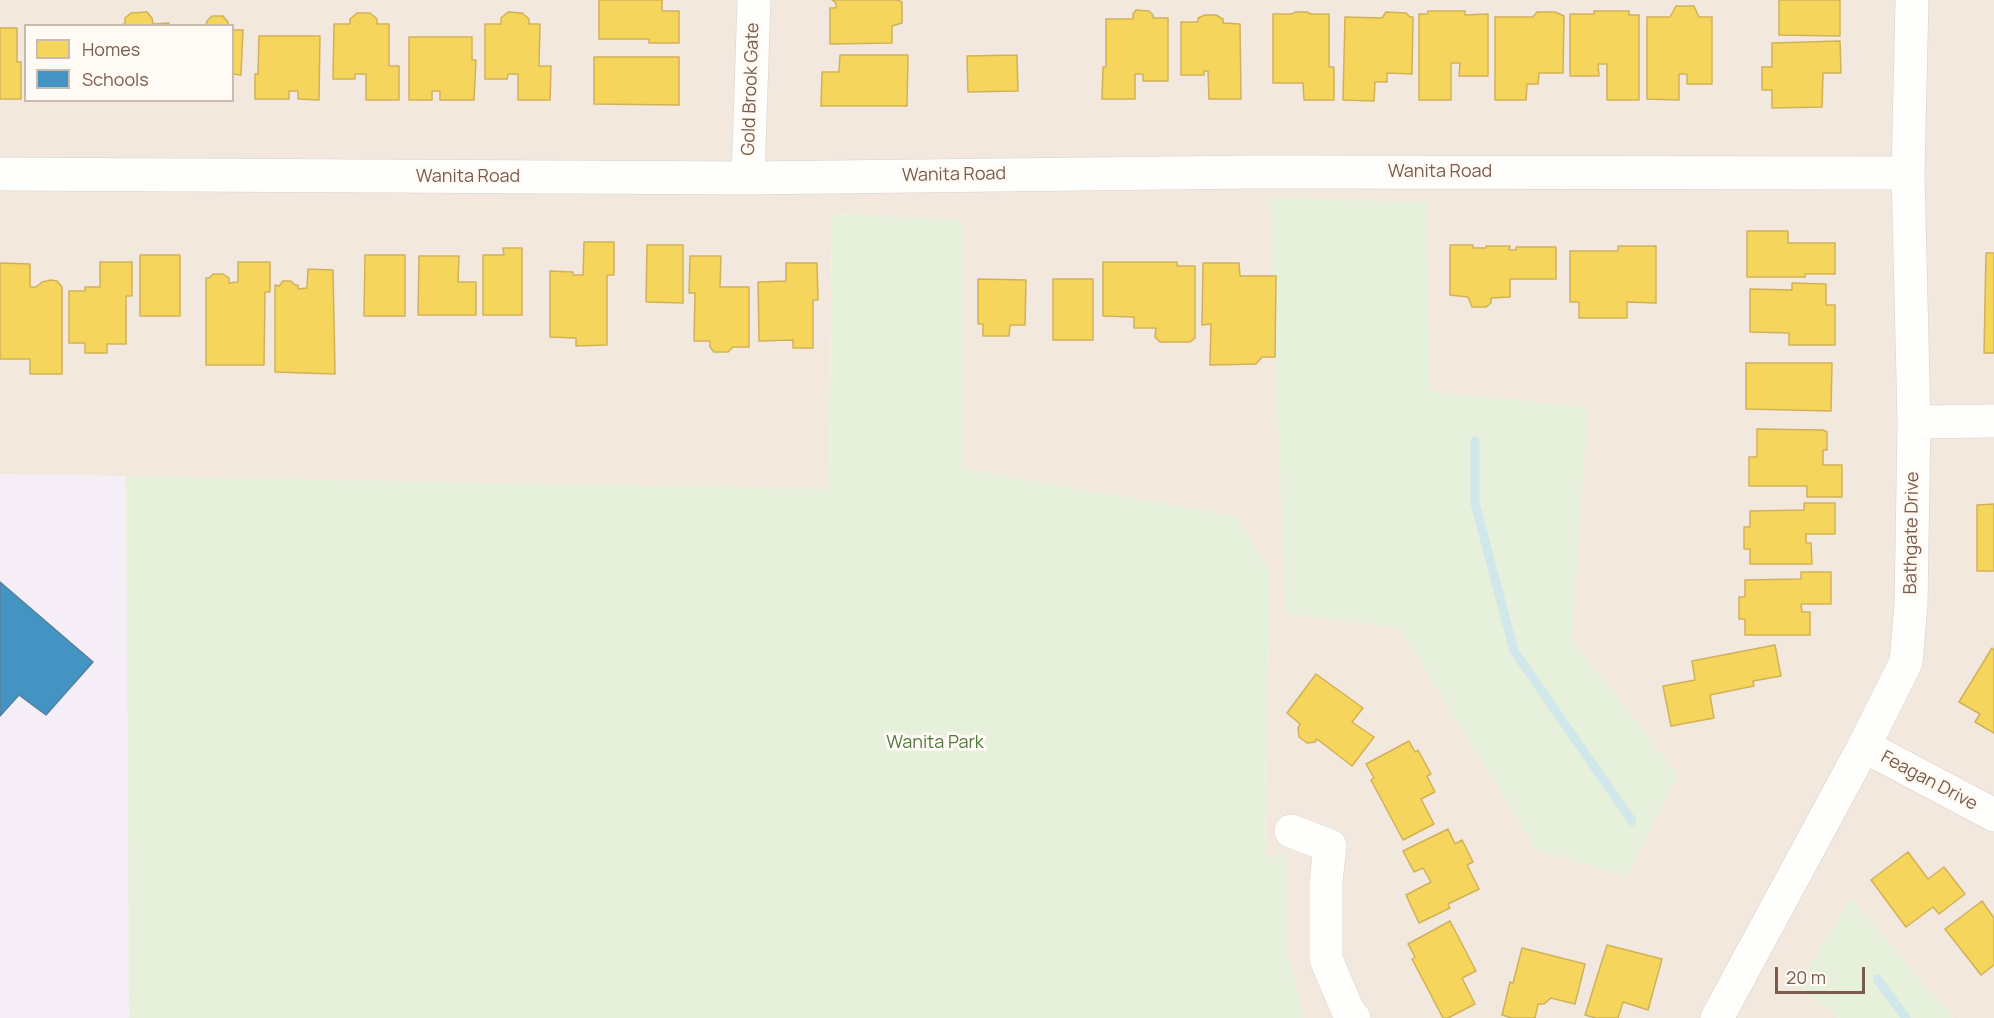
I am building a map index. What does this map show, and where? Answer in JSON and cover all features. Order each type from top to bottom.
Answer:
[{"type":"street","name":"Gold Brook Gate","points":[[748,178],[754,0]]},
{"type":"street","name":"Bathgate Drive","points":[[1717,1018],[1864,746],[1906,662],[1911,605],[1914,422],[1908,173],[1912,0]]},
{"type":"street","name":"Wanita Road","points":[[0,174],[748,178],[1255,172],[1908,173]]},
{"type":"street","points":[[1914,422],[1994,421]]},
{"type":"street","name":"Feagan Drive","points":[[1864,746],[1994,815]]},
{"type":"street","points":[[1291,831],[1330,846],[1326,881],[1326,959],[1348,1011],[1354,1018]]},
{"type":"shaded area","points":[[0,0],[1994,0],[1994,1018],[1953,1018],[1851,898],[1798,985],[1838,1018],[1304,1018],[1287,953],[1288,853],[1265,858],[1270,572],[1235,516],[963,469],[961,219],[832,214],[829,489],[0,474]]},
{"type":"shaded area","points":[[0,474],[126,476],[129,1018],[0,1018]]},
{"type":"green space","points":[[1270,198],[1428,202],[1429,391],[1588,407],[1572,639],[1678,776],[1626,877],[1536,849],[1399,628],[1285,614]]},
{"type":"green space","name":"Wanita Park","points":[[832,214],[962,219],[963,469],[1236,516],[1270,572],[1265,857],[1288,853],[1287,953],[1304,1018],[129,1018],[126,476],[829,489]]},
{"type":"green space","points":[[1851,898],[1953,1018],[1838,1018],[1798,985]]},
{"type":"building: Homes","points":[[599,0],[662,0],[662,11],[679,11],[679,43],[649,43],[649,39],[599,39]]},
{"type":"building: Homes","points":[[832,0],[897,0],[902,2],[902,23],[892,26],[892,43],[830,44],[830,8],[836,8],[836,3]]},
{"type":"building: Homes","points":[[1779,0],[1840,0],[1840,36],[1779,35]]},
{"type":"building: Homes","points":[[1676,6],[1694,6],[1699,17],[1712,17],[1712,84],[1687,84],[1687,74],[1679,74],[1679,100],[1647,99],[1647,17],[1670,17]]},
{"type":"building: Homes","points":[[1136,10],[1149,11],[1153,18],[1168,18],[1168,81],[1143,81],[1143,74],[1135,74],[1135,99],[1102,99],[1103,67],[1106,67],[1106,19],[1133,19]]},
{"type":"building: Homes","points":[[1428,11],[1465,11],[1465,15],[1488,14],[1488,76],[1459,76],[1460,63],[1451,63],[1451,100],[1419,100],[1419,14],[1428,14]]},
{"type":"building: Homes","points":[[1594,11],[1629,11],[1629,15],[1639,15],[1639,100],[1607,100],[1607,64],[1598,64],[1599,76],[1570,76],[1570,14],[1594,14]]},
{"type":"building: Homes","points":[[147,12],[153,24],[125,24],[125,18],[131,13]]},
{"type":"building: Homes","points":[[508,12],[522,13],[529,19],[529,24],[540,24],[539,66],[551,66],[550,100],[518,100],[518,74],[508,74],[507,79],[485,79],[485,24],[501,24],[501,18]]},
{"type":"building: Homes","points":[[1295,12],[1329,14],[1329,67],[1334,67],[1334,100],[1304,100],[1303,83],[1273,83],[1273,14]]},
{"type":"building: Homes","points":[[1386,12],[1406,13],[1413,17],[1412,74],[1387,73],[1387,82],[1375,82],[1374,101],[1343,100],[1345,17],[1382,18]]},
{"type":"building: Homes","points":[[1537,12],[1555,12],[1564,16],[1563,73],[1539,73],[1538,84],[1527,84],[1526,100],[1495,100],[1495,17],[1533,17]]},
{"type":"building: Homes","points":[[357,13],[370,13],[377,19],[377,24],[389,24],[389,66],[399,66],[399,100],[366,100],[366,74],[355,74],[355,79],[333,79],[334,24],[350,24],[350,19]]},
{"type":"building: Homes","points":[[1205,15],[1216,15],[1223,19],[1223,23],[1240,24],[1241,99],[1209,99],[1208,71],[1204,71],[1204,75],[1181,75],[1181,22],[1198,22],[1198,18]]},
{"type":"building: Homes","points":[[212,16],[223,16],[228,24],[206,24]]},
{"type":"building: Homes","points":[[0,28],[17,28],[17,62],[21,62],[21,99],[0,99]]},
{"type":"building: Homes","points":[[234,30],[243,30],[241,75],[234,74]]},
{"type":"building: Homes","points":[[259,36],[320,36],[319,100],[298,99],[298,91],[289,91],[289,99],[255,99]]},
{"type":"building: Homes","points":[[409,37],[472,37],[472,60],[476,60],[474,100],[440,100],[440,91],[432,91],[432,100],[409,100]]},
{"type":"building: Homes","points":[[1840,41],[1841,73],[1823,73],[1822,107],[1772,108],[1772,90],[1762,90],[1762,67],[1772,67],[1772,43]]},
{"type":"building: Homes","points":[[840,55],[908,55],[907,106],[821,106],[822,72],[839,72]]},
{"type":"building: Homes","points":[[1017,55],[1018,91],[968,92],[967,56]]},
{"type":"building: Homes","points":[[594,57],[679,57],[679,105],[594,104]]},
{"type":"building: Homes","points":[[1747,231],[1788,231],[1788,243],[1835,243],[1835,274],[1805,274],[1805,277],[1747,277]]},
{"type":"building: Homes","points":[[584,242],[614,242],[614,275],[607,275],[607,345],[576,346],[576,338],[550,337],[550,271],[583,275]]},
{"type":"building: Homes","points":[[647,245],[683,245],[683,303],[646,302]]},
{"type":"building: Homes","points":[[1450,245],[1473,245],[1473,248],[1510,246],[1509,250],[1516,250],[1516,247],[1556,247],[1556,279],[1510,279],[1510,297],[1491,298],[1491,303],[1486,307],[1472,307],[1468,297],[1450,295]]},
{"type":"building: Homes","points":[[1618,246],[1656,246],[1656,303],[1627,302],[1627,318],[1579,318],[1579,302],[1570,302],[1570,251],[1618,251]]},
{"type":"building: Homes","points":[[503,248],[522,248],[522,315],[483,315],[483,255],[504,255]]},
{"type":"building: Homes","points":[[1986,253],[1994,253],[1994,353],[1984,353]]},
{"type":"building: Homes","points":[[140,255],[180,255],[180,316],[140,316]]},
{"type":"building: Homes","points":[[365,255],[405,255],[405,316],[364,316]]},
{"type":"building: Homes","points":[[419,256],[459,256],[458,282],[476,282],[476,315],[418,315]]},
{"type":"building: Homes","points":[[690,256],[721,256],[720,287],[749,287],[749,347],[733,347],[728,352],[714,352],[710,347],[710,341],[694,341],[695,293],[689,293]]},
{"type":"building: Homes","points":[[100,262],[132,262],[132,296],[126,296],[126,344],[107,344],[107,353],[85,353],[85,343],[69,343],[69,291],[85,291],[85,287],[100,287]]},
{"type":"building: Homes","points":[[238,262],[270,262],[270,292],[265,292],[264,365],[206,365],[206,278],[213,274],[223,274],[229,278],[229,283],[238,282]]},
{"type":"building: Homes","points":[[1103,262],[1177,262],[1177,266],[1195,266],[1195,338],[1190,342],[1160,342],[1155,337],[1156,328],[1134,328],[1134,317],[1103,316]]},
{"type":"building: Homes","points":[[0,263],[30,264],[30,287],[36,287],[42,282],[51,280],[57,281],[62,287],[62,374],[30,374],[30,359],[0,359]]},
{"type":"building: Homes","points":[[786,263],[817,263],[818,300],[813,300],[813,348],[793,348],[793,340],[759,341],[758,282],[786,281]]},
{"type":"building: Homes","points":[[1203,263],[1239,263],[1240,276],[1276,276],[1275,357],[1262,357],[1256,364],[1210,365],[1211,324],[1202,325]]},
{"type":"building: Homes","points":[[308,269],[333,270],[335,374],[275,372],[275,285],[279,286],[283,281],[291,281],[298,285],[298,289],[307,288]]},
{"type":"building: Homes","points":[[978,279],[1026,280],[1025,325],[1010,325],[1009,336],[983,336],[983,324],[978,324]]},
{"type":"building: Homes","points":[[1053,279],[1093,279],[1093,340],[1053,340]]},
{"type":"building: Homes","points":[[1792,283],[1826,284],[1826,305],[1835,305],[1835,345],[1789,345],[1789,333],[1750,332],[1750,289],[1792,290]]},
{"type":"building: Homes","points":[[1746,363],[1832,363],[1831,411],[1746,409]]},
{"type":"building: Homes","points":[[1757,429],[1823,430],[1827,432],[1827,450],[1823,450],[1823,465],[1842,465],[1842,497],[1807,497],[1807,486],[1749,486],[1749,457],[1757,457]]},
{"type":"building: Homes","points":[[1804,503],[1835,503],[1835,534],[1806,534],[1806,543],[1811,543],[1812,564],[1750,564],[1750,549],[1744,549],[1744,527],[1750,527],[1750,511],[1804,510]]},
{"type":"building: Homes","points":[[1994,504],[1994,571],[1977,571],[1977,505]]},
{"type":"building: Homes","points":[[1801,572],[1831,572],[1831,604],[1801,604],[1802,612],[1810,612],[1810,635],[1745,635],[1745,619],[1739,619],[1739,597],[1745,597],[1745,580],[1801,579]]},
{"type":"building: Homes","points":[[1775,645],[1781,676],[1753,681],[1754,686],[1710,695],[1714,718],[1671,726],[1663,686],[1695,680],[1692,661]]},
{"type":"building: Homes","points":[[1992,648],[1994,650],[1994,733],[1975,722],[1980,714],[1959,702]]},
{"type":"building: Homes","points":[[1316,674],[1363,708],[1352,722],[1374,737],[1352,766],[1317,739],[1315,742],[1307,743],[1299,737],[1300,724],[1287,713]]},
{"type":"building: Homes","points":[[1409,741],[1415,752],[1418,750],[1431,774],[1427,776],[1435,792],[1421,799],[1434,824],[1403,840],[1371,780],[1374,778],[1366,764]]},
{"type":"building: Homes","points":[[1448,829],[1455,844],[1462,840],[1473,862],[1467,865],[1479,889],[1448,904],[1450,908],[1419,923],[1406,895],[1431,882],[1423,868],[1414,872],[1403,851]]},
{"type":"building: Homes","points":[[1908,852],[1928,879],[1944,867],[1965,894],[1939,914],[1933,907],[1906,927],[1871,880]]},
{"type":"building: Homes","points":[[1982,901],[1994,918],[1994,965],[1981,975],[1945,929]]},
{"type":"building: Homes","points":[[1450,921],[1476,971],[1462,978],[1475,1004],[1448,1018],[1443,1018],[1412,959],[1415,957],[1408,944]]},
{"type":"building: Homes","points":[[1607,945],[1662,959],[1648,1010],[1623,1002],[1618,1018],[1596,1018],[1585,1015]]},
{"type":"building: Homes","points":[[1522,948],[1585,964],[1575,1004],[1551,998],[1544,1004],[1538,1004],[1535,1018],[1512,1018],[1502,1015]]},
{"type":"building: Schools","points":[[0,582],[93,662],[46,715],[19,695],[0,716]]},
{"type":"waterway","points":[[1475,441],[1475,503],[1514,651],[1632,821]]},
{"type":"waterway","points":[[1877,979],[1906,1018]]}]
